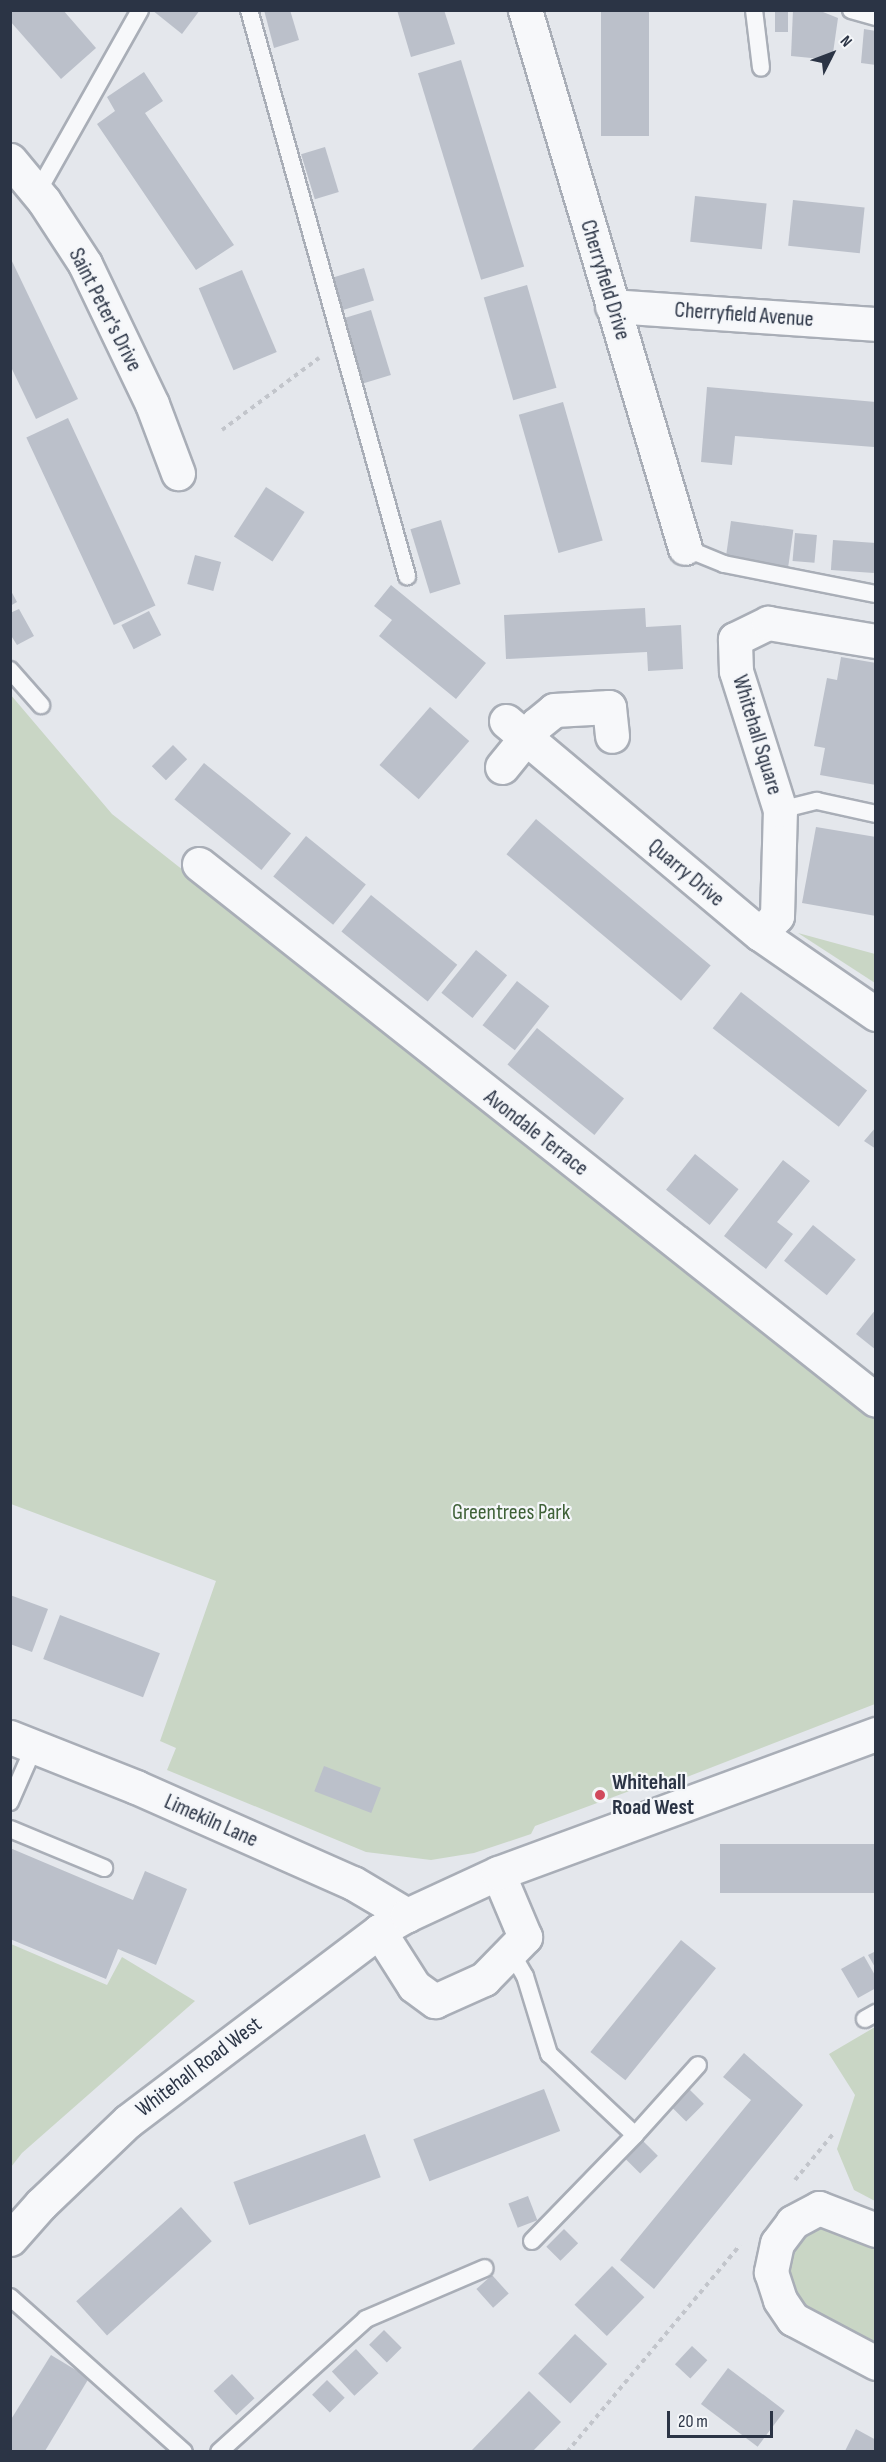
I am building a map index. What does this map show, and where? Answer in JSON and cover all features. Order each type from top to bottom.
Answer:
[{"type":"street","name":"Cherryfield Drive","points":[[525,10],[685,549]]},
{"type":"street","name":"Saint Peter's Drive","points":[[10,160],[37,193],[85,264],[152,404],[178,473]]},
{"type":"street","name":"Cherryfield Avenue","points":[[612,306],[876,324]]},
{"type":"street","name":"Whitehall Square","points":[[760,934],[777,916],[780,810],[736,671],[735,639],[768,623],[876,641]]},
{"type":"street","points":[[502,767],[515,730],[537,724],[554,710],[609,707],[612,736]]},
{"type":"street","name":"Quarry Drive","points":[[515,730],[760,934],[876,1014]]},
{"type":"street","name":"Avondale Terrace","points":[[199,864],[876,1400]]},
{"type":"street","name":"Whitehall Road West","points":[[10,2239],[41,2204],[128,2121],[393,1923],[498,1873],[876,1734]]},
{"type":"street","name":"Limekiln Lane","points":[[22,1742],[136,1787],[353,1883],[393,1923]]},
{"type":"street","points":[[393,1923],[414,1986],[435,2001],[484,1979],[525,1937],[498,1873]]},
{"type":"street","points":[[876,2230],[819,2208],[793,2222],[777,2243],[771,2272],[780,2300],[793,2319],[876,2363]]},
{"type":"lane","points":[[37,193],[140,10]]},
{"type":"lane","points":[[249,10],[407,576]]},
{"type":"lane","points":[[754,10],[760,68]]},
{"type":"lane","points":[[851,10],[876,17]]},
{"type":"lane","points":[[685,549],[724,564],[876,594]]},
{"type":"lane","points":[[10,670],[41,705]]},
{"type":"lane","points":[[780,810],[817,801],[876,814]]},
{"type":"lane","points":[[10,1802],[22,1742]]},
{"type":"lane","points":[[10,1829],[105,1868]]},
{"type":"lane","points":[[510,1952],[525,1976],[549,2054],[635,2135]]},
{"type":"lane","points":[[532,2241],[635,2135],[698,2065]]},
{"type":"lane","points":[[219,2451],[366,2319],[485,2268]]},
{"type":"lane","points":[[10,2296],[184,2451]]},
{"type":"path","points":[[222,430],[341,341]]},
{"type":"path","points":[[789,2187],[833,2134]]},
{"type":"path","points":[[567,2451],[744,2240]]},
{"type":"green space","name":"Greentrees Park","points":[[10,694],[112,814],[875,1417],[875,1704],[656,1789],[643,1786],[535,1826],[531,1834],[474,1853],[431,1860],[366,1852],[167,1770],[176,1748],[160,1741],[216,1581],[11,1504]]},
{"type":"green space","points":[[798,933],[875,954],[875,983]]},
{"type":"green space","points":[[11,1944],[107,1985],[122,1957],[195,2001],[22,2153],[11,2167]]},
{"type":"green space","points":[[875,2027],[875,2201],[854,2190],[837,2149],[855,2095],[829,2054]]},
{"type":"green space","points":[[821,2225],[875,2242],[875,2348],[804,2308],[792,2294],[785,2260],[798,2235]]},
{"type":"building","points":[[10,10],[63,10],[96,48],[61,79],[10,21]]},
{"type":"building","points":[[152,10],[200,10],[182,34]]},
{"type":"building","points":[[264,10],[290,10],[299,40],[274,48]]},
{"type":"building","points":[[397,10],[444,10],[455,44],[411,57]]},
{"type":"building","points":[[601,10],[649,10],[649,136],[601,136]]},
{"type":"building","points":[[775,10],[788,10],[788,32],[775,32]]},
{"type":"building","points":[[793,10],[818,10],[838,18],[832,60],[791,56]]},
{"type":"building","points":[[864,29],[876,31],[876,65],[861,63]]},
{"type":"building","points":[[461,60],[524,267],[481,280],[418,73]]},
{"type":"building","points":[[144,72],[163,101],[145,113],[234,245],[196,270],[97,124],[115,111],[107,97]]},
{"type":"building","points":[[325,147],[339,192],[315,199],[301,154]]},
{"type":"building","points":[[695,196],[767,204],[762,249],[690,242]]},
{"type":"building","points":[[793,200],[865,208],[860,253],[788,246]]},
{"type":"building","points":[[10,257],[78,399],[36,419],[10,365]]},
{"type":"building","points":[[364,268],[374,301],[341,310],[331,278]]},
{"type":"building","points":[[242,270],[277,352],[234,370],[199,288]]},
{"type":"building","points":[[527,285],[556,388],[513,400],[484,297]]},
{"type":"building","points":[[371,310],[391,375],[361,384],[341,319]]},
{"type":"building","points":[[707,387],[876,402],[874,447],[735,436],[732,465],[701,462]]},
{"type":"building","points":[[563,402],[603,540],[558,553],[519,415]]},
{"type":"building","points":[[68,418],[155,606],[114,625],[26,437]]},
{"type":"building","points":[[266,487],[305,512],[272,562],[234,536]]},
{"type":"building","points":[[441,520],[461,584],[430,593],[410,529]]},
{"type":"building","points":[[731,521],[793,530],[788,569],[725,561]]},
{"type":"building","points":[[795,533],[817,535],[814,563],[793,561]]},
{"type":"building","points":[[833,540],[876,543],[874,573],[831,570]]},
{"type":"building","points":[[195,555],[221,562],[213,591],[187,584]]},
{"type":"building","points":[[391,585],[486,663],[456,699],[379,636],[392,620],[374,606]]},
{"type":"building","points":[[10,589],[17,602],[10,606]]},
{"type":"building","points":[[645,608],[646,627],[681,625],[683,669],[648,671],[647,652],[506,659],[504,615]]},
{"type":"building","points":[[19,609],[34,636],[17,645],[10,634],[10,613]]},
{"type":"building","points":[[149,611],[161,635],[134,649],[121,625]]},
{"type":"building","points":[[841,657],[876,663],[876,785],[820,775],[825,748],[814,746],[827,678],[837,680]]},
{"type":"building","points":[[430,707],[469,741],[419,799],[379,765]]},
{"type":"building","points":[[173,745],[187,759],[166,780],[152,766]]},
{"type":"building","points":[[204,763],[291,833],[261,870],[174,800]]},
{"type":"building","points":[[536,819],[711,966],[681,1001],[506,854]]},
{"type":"building","points":[[816,827],[876,837],[876,916],[802,903]]},
{"type":"building","points":[[306,836],[366,884],[333,925],[273,876]]},
{"type":"building","points":[[371,895],[457,965],[428,1001],[341,932]]},
{"type":"building","points":[[476,950],[507,975],[472,1018],[441,993]]},
{"type":"building","points":[[517,981],[549,1006],[515,1050],[483,1025]]},
{"type":"building","points":[[741,992],[867,1091],[839,1127],[713,1028]]},
{"type":"building","points":[[537,1028],[624,1098],[594,1135],[507,1065]]},
{"type":"building","points":[[876,1127],[876,1149],[864,1141]]},
{"type":"building","points":[[695,1154],[739,1189],[710,1225],[666,1190]]},
{"type":"building","points":[[783,1160],[810,1181],[777,1222],[793,1234],[766,1269],[724,1236]]},
{"type":"building","points":[[813,1225],[856,1260],[827,1295],[784,1261]]},
{"type":"building","points":[[876,1309],[876,1350],[856,1334]]},
{"type":"building","points":[[10,1595],[48,1609],[32,1652],[10,1644]]},
{"type":"building","points":[[60,1615],[160,1653],[143,1697],[43,1659]]},
{"type":"building","points":[[324,1766],[381,1788],[371,1813],[314,1791]]},
{"type":"building","points":[[720,1844],[876,1844],[876,1893],[720,1893]]},
{"type":"building","points":[[10,1848],[133,1900],[145,1871],[187,1889],[156,1965],[118,1949],[106,1979],[10,1939]]},
{"type":"building","points":[[681,1940],[716,1968],[625,2080],[590,2052]]},
{"type":"building","points":[[876,1951],[876,1969],[868,1955]]},
{"type":"building","points":[[864,1956],[876,1977],[876,1988],[858,1998],[841,1969]]},
{"type":"building","points":[[744,2053],[803,2105],[654,2289],[620,2260],[751,2100],[723,2077]]},
{"type":"building","points":[[544,2089],[560,2131],[429,2181],[413,2139]]},
{"type":"building","points":[[689,2089],[704,2104],[686,2122],[671,2107]]},
{"type":"building","points":[[365,2134],[381,2177],[249,2225],[233,2182]]},
{"type":"building","points":[[643,2141],[658,2156],[640,2174],[625,2159]]},
{"type":"building","points":[[528,2196],[537,2220],[518,2228],[508,2204]]},
{"type":"building","points":[[181,2207],[212,2241],[107,2336],[76,2301]]},
{"type":"building","points":[[564,2229],[578,2243],[560,2261],[546,2247]]},
{"type":"building","points":[[612,2266],[644,2297],[607,2336],[574,2305]]},
{"type":"building","points":[[492,2275],[509,2294],[493,2308],[476,2289]]},
{"type":"building","points":[[384,2330],[402,2348],[387,2363],[369,2345]]},
{"type":"building","points":[[575,2334],[607,2364],[570,2404],[538,2373]]},
{"type":"building","points":[[692,2346],[707,2360],[690,2379],[675,2364]]},
{"type":"building","points":[[356,2349],[379,2373],[354,2396],[332,2372]]},
{"type":"building","points":[[51,2355],[89,2378],[45,2451],[10,2451],[10,2421]]},
{"type":"building","points":[[728,2368],[785,2411],[758,2447],[701,2404]]},
{"type":"building","points":[[232,2374],[255,2398],[236,2415],[214,2391]]},
{"type":"building","points":[[327,2380],[345,2398],[330,2413],[312,2395]]},
{"type":"building","points":[[529,2391],[561,2422],[533,2451],[471,2451]]},
{"type":"building","points":[[856,2429],[876,2440],[876,2451],[845,2451]]},
{"type":"place","name":"Whitehall Road West","points":[[600,1795]]}]
